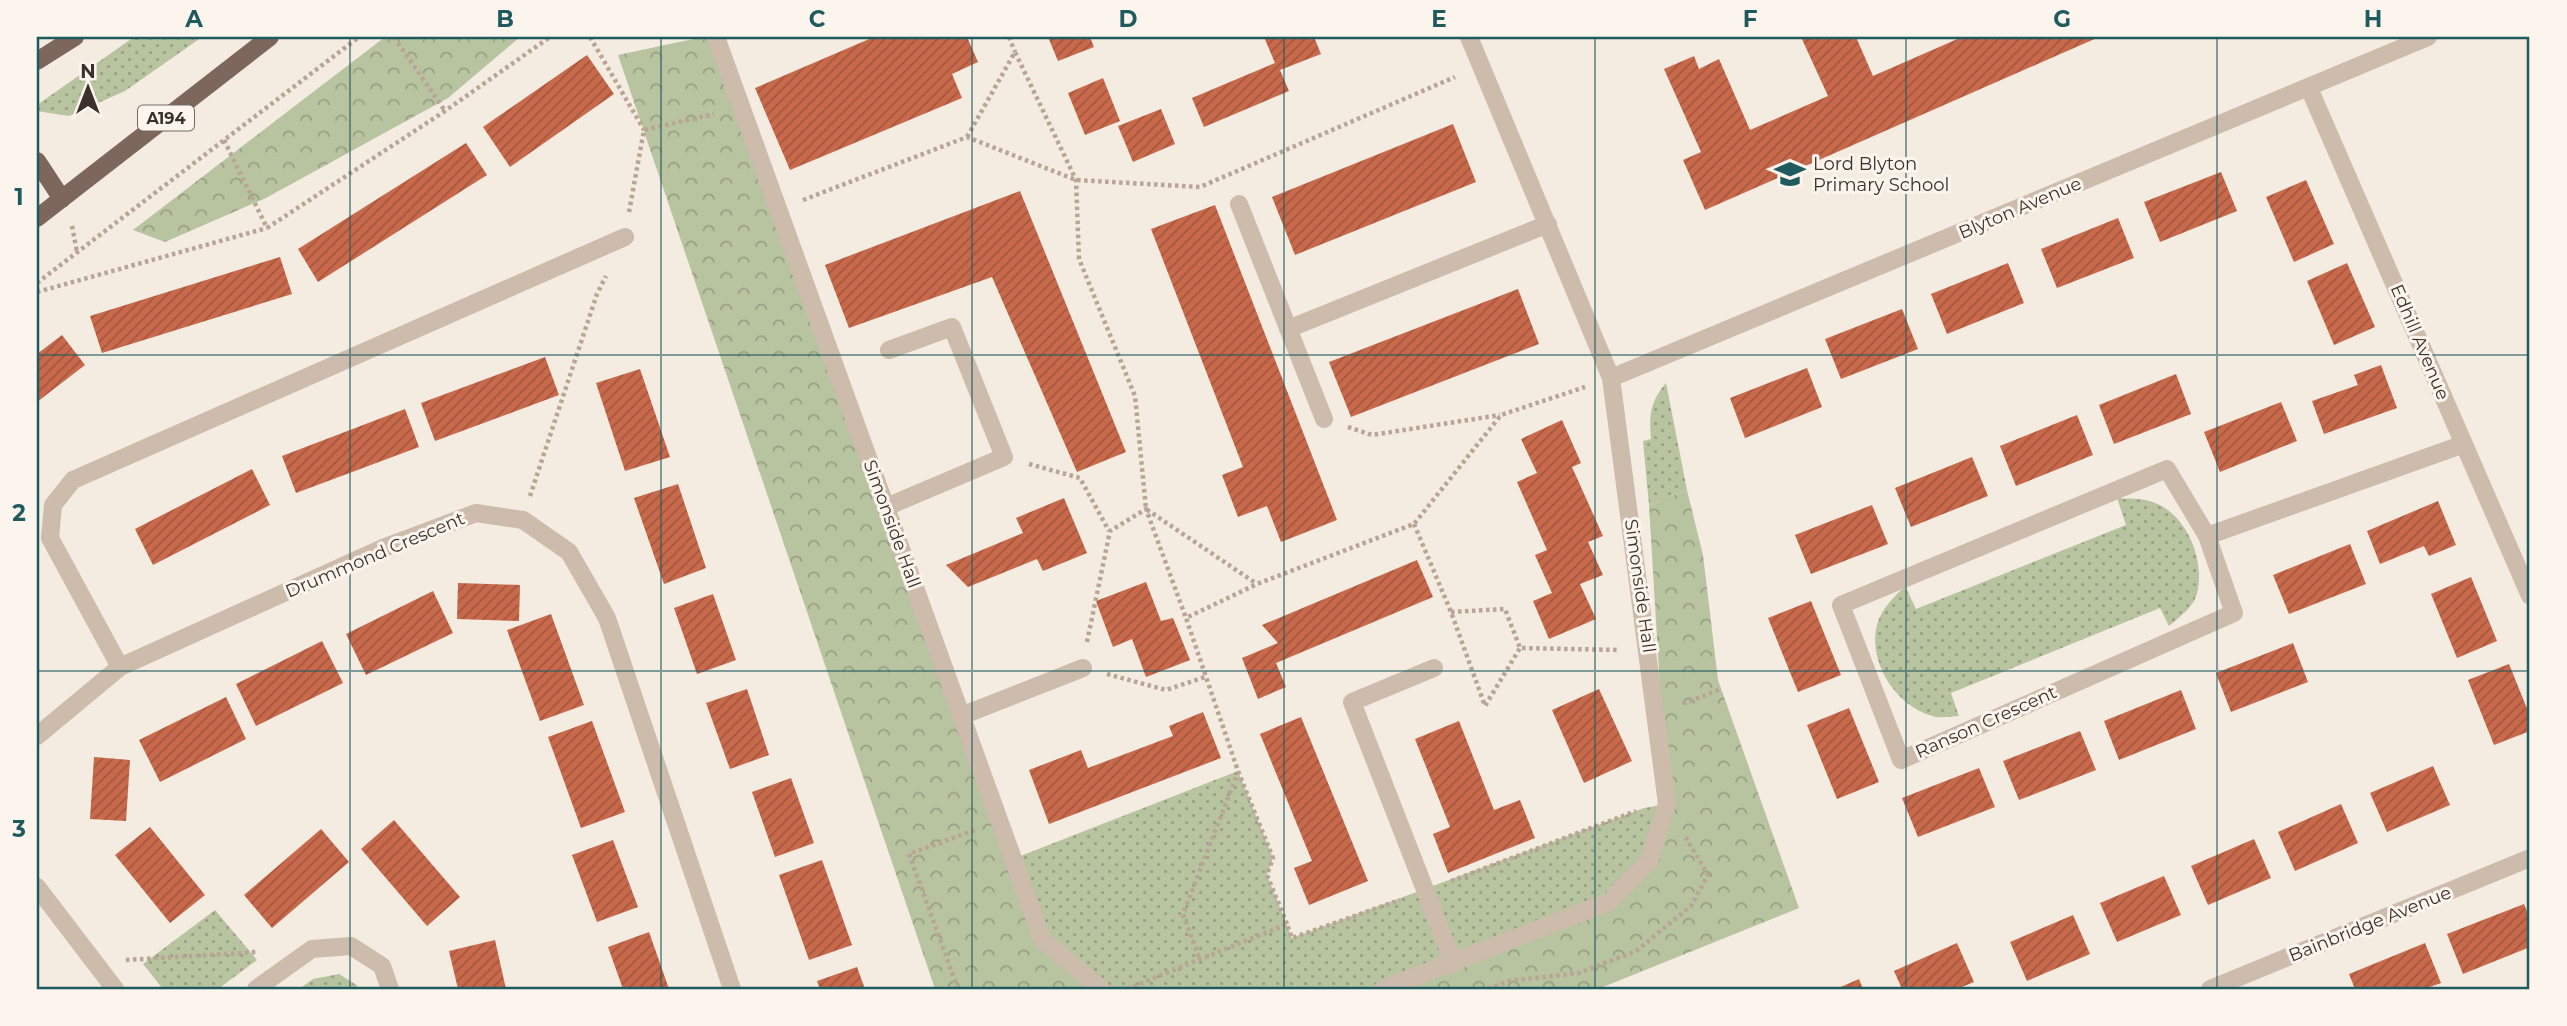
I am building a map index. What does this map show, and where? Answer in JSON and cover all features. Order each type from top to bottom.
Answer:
[{"type":"main road","points":[[37,61],[75,37]]},
{"type":"main road","name":"A194","points":[[37,218],[270,37]]},
{"type":"main road","points":[[37,161],[62,199]]},
{"type":"street","name":"Simonside Hall","points":[[716,37],[1042,939],[1101,989]]},
{"type":"street","name":"Simonside Hall","points":[[1383,989],[1454,964],[1609,902],[1649,861],[1668,804],[1612,378],[1469,37]]},
{"type":"street","name":"Blyton Avenue","points":[[1612,378],[2428,37]]},
{"type":"street","name":"Edhill Avenue","points":[[2309,88],[2530,596]]},
{"type":"street","points":[[1239,204],[1324,419]]},
{"type":"street","points":[[1288,329],[1548,224]]},
{"type":"street","points":[[120,667],[50,538],[53,505],[73,480],[625,237]]},
{"type":"street","points":[[886,507],[1004,457],[953,327],[888,350]]},
{"type":"street","points":[[2207,536],[2464,444]]},
{"type":"street","name":"Ranson Crescent","points":[[2167,469],[2207,536],[2234,613],[1901,760],[1841,605],[2167,469]]},
{"type":"street","name":"Drummond Crescent","points":[[37,736],[120,667],[383,548],[475,513],[523,520],[569,552],[607,618],[732,989]]},
{"type":"street","points":[[961,716],[1083,668]]},
{"type":"street","points":[[1434,668],[1352,702],[1423,891],[1454,964]]},
{"type":"street","name":"Bainbridge Avenue","points":[[2210,989],[2530,858]]},
{"type":"street","points":[[37,887],[115,989]]},
{"type":"street","points":[[256,989],[312,949],[351,946],[382,965],[390,989]]},
{"type":"path","points":[[37,283],[359,37]]},
{"type":"path","points":[[394,37],[445,111]]},
{"type":"path","points":[[37,292],[267,228],[445,111],[550,37]]},
{"type":"path","points":[[523,520],[597,293],[625,237],[644,130],[590,37]]},
{"type":"path","points":[[1009,37],[1076,180],[1079,259],[1135,396],[1146,509],[1238,772],[1273,858],[1267,875],[1292,938],[1644,808],[1668,804]]},
{"type":"path","points":[[780,209],[967,136],[1015,52]]},
{"type":"path","points":[[967,136],[1076,180],[1200,187],[1481,66]]},
{"type":"path","points":[[644,130],[741,108]]},
{"type":"path","points":[[224,140],[267,228]]},
{"type":"path","points":[[1324,419],[1372,435],[1501,415],[1612,378]]},
{"type":"path","points":[[1186,618],[1257,584],[1414,524],[1501,415]]},
{"type":"path","points":[[1004,457],[1080,478],[1110,531],[1093,601],[1083,668],[1166,691],[1205,677]]},
{"type":"path","points":[[1110,531],[1146,509]]},
{"type":"path","points":[[1146,509],[1257,584]]},
{"type":"path","points":[[1414,524],[1451,612],[1485,706],[1520,648]]},
{"type":"path","points":[[1451,612],[1504,609],[1520,648]]},
{"type":"path","points":[[1520,648],[1649,652]]},
{"type":"path","points":[[1658,714],[1721,689]]},
{"type":"path","points":[[1200,957],[1183,914],[1238,772]]},
{"type":"path","points":[[958,989],[909,854],[999,821]]},
{"type":"path","points":[[1126,989],[1287,924]]},
{"type":"path","points":[[94,962],[312,949]]},
{"type":"green space","points":[[134,37],[202,37],[125,91],[69,116],[37,111],[37,105]]},
{"type":"green space","points":[[385,37],[520,37],[448,98],[266,198],[165,242],[133,230]]},
{"type":"green space","points":[[703,37],[716,37],[1042,938],[1101,989],[935,989],[618,55]]},
{"type":"green space","points":[[1666,383],[1687,490],[1649,505],[1643,441],[1651,439],[1652,409]]},
{"type":"green space","points":[[1687,490],[1703,555],[1718,680],[1799,908],[1598,989],[1383,989],[1609,902],[1649,861],[1667,804],[1649,505]]},
{"type":"green space","points":[[2117,498],[2145,500],[2161,506],[2172,514],[2189,536],[2198,562],[2198,589],[2191,605],[2183,614],[2169,626],[2160,608],[1951,693],[1959,716],[1937,717],[1923,713],[1899,695],[1882,669],[1875,640],[1882,614],[1905,586],[1916,609],[2126,525]]},
{"type":"green space","points":[[1238,771],[1273,858],[1267,875],[1292,938],[1644,808],[1667,804],[1649,861],[1609,902],[1383,989],[1101,989],[1042,939],[1013,859]]},
{"type":"green space","points":[[215,910],[257,960],[218,989],[163,989],[143,964]]},
{"type":"green space","points":[[339,974],[358,986],[353,989],[299,989],[313,979]]},
{"type":"building","points":[[874,37],[967,37],[978,62],[952,74],[962,98],[790,170],[755,88]]},
{"type":"building","points":[[1048,37],[1090,37],[1094,47],[1058,61]]},
{"type":"building","points":[[1264,37],[1314,37],[1321,54],[1280,70],[1289,91],[1204,127],[1192,98],[1275,63]]},
{"type":"building","points":[[1801,37],[1856,37],[1873,76],[1962,37],[2099,37],[1705,210],[1683,160],[1701,152],[1664,69],[1694,56],[1699,69],[1719,59],[1750,130],[1828,96]]},
{"type":"building","points":[[587,55],[614,94],[510,167],[483,127]]},
{"type":"building","points":[[1103,78],[1120,121],[1085,135],[1068,93]]},
{"type":"building","points":[[1161,109],[1175,144],[1133,162],[1118,126]]},
{"type":"building","points":[[1453,124],[1476,182],[1295,255],[1272,197]]},
{"type":"building","points":[[466,143],[487,175],[318,282],[298,249]]},
{"type":"building","points":[[2221,172],[2237,211],[2160,242],[2144,202]]},
{"type":"building","points":[[2306,180],[2334,244],[2294,262],[2266,197]]},
{"type":"building","points":[[1020,191],[1126,452],[1077,472],[992,277],[849,328],[825,265]]},
{"type":"building","points":[[1215,205],[1337,520],[1281,542],[1267,506],[1238,517],[1222,475],[1243,467],[1151,229]]},
{"type":"building","points":[[2118,218],[2134,258],[2057,288],[2041,249]]},
{"type":"building","points":[[280,257],[292,294],[102,353],[90,316]]},
{"type":"building","points":[[2008,263],[2024,303],[1947,334],[1931,294]]},
{"type":"building","points":[[2347,263],[2375,327],[2334,345],[2307,281]]},
{"type":"building","points":[[1518,289],[1539,344],[1351,417],[1329,362]]},
{"type":"building","points":[[1902,309],[1918,349],[1841,379],[1825,339]]},
{"type":"building","points":[[62,335],[85,365],[37,402],[37,354]]},
{"type":"building","points":[[545,357],[559,395],[435,441],[421,403]]},
{"type":"building","points":[[2381,365],[2397,408],[2324,434],[2312,401],[2358,385],[2354,375]]},
{"type":"building","points":[[1807,368],[1822,407],[1745,438],[1730,398]]},
{"type":"building","points":[[640,369],[670,457],[625,471],[596,383]]},
{"type":"building","points":[[2176,374],[2191,414],[2114,444],[2099,405]]},
{"type":"building","points":[[2281,402],[2297,441],[2220,472],[2204,432]]},
{"type":"building","points":[[405,409],[419,447],[296,493],[282,456]]},
{"type":"building","points":[[2077,415],[2093,455],[2016,486],[2000,446]]},
{"type":"building","points":[[1562,420],[1581,463],[1572,467],[1603,536],[1588,542],[1603,575],[1580,584],[1596,619],[1549,639],[1533,601],[1552,593],[1535,555],[1547,550],[1517,482],[1537,473],[1521,439]]},
{"type":"building","points":[[1972,457],[1988,496],[1911,527],[1895,488]]},
{"type":"building","points":[[252,469],[270,505],[153,565],[135,529]]},
{"type":"building","points":[[678,484],[706,568],[664,584],[634,498]]},
{"type":"building","points":[[1064,498],[1087,553],[1043,571],[1037,559],[968,587],[946,565],[1023,533],[1016,518]]},
{"type":"building","points":[[2438,501],[2456,545],[2429,556],[2424,546],[2380,564],[2367,531]]},
{"type":"building","points":[[1872,505],[1888,544],[1811,574],[1795,535]]},
{"type":"building","points":[[2350,544],[2366,584],[2289,614],[2273,575]]},
{"type":"building","points":[[1417,560],[1433,597],[1276,663],[1286,687],[1258,699],[1242,658],[1278,643],[1262,625]]},
{"type":"building","points":[[2471,577],[2497,641],[2457,658],[2431,594]]},
{"type":"building","points":[[1146,582],[1161,621],[1173,618],[1190,660],[1146,677],[1132,639],[1113,647],[1096,601]]},
{"type":"building","points":[[458,583],[520,585],[519,621],[457,619]]},
{"type":"building","points":[[433,591],[453,633],[366,675],[346,634]]},
{"type":"building","points":[[713,594],[736,660],[697,674],[674,608]]},
{"type":"building","points":[[1811,601],[1841,675],[1798,692],[1768,618]]},
{"type":"building","points":[[551,614],[584,705],[540,721],[507,630]]},
{"type":"building","points":[[322,641],[343,683],[256,726],[236,684]]},
{"type":"building","points":[[2293,643],[2308,682],[2231,712],[2216,673]]},
{"type":"building","points":[[2509,664],[2530,716],[2530,731],[2494,745],[2468,680]]},
{"type":"building","points":[[747,689],[769,755],[730,769],[706,703]]},
{"type":"building","points":[[1599,689],[1632,761],[1584,783],[1552,710]]},
{"type":"building","points":[[2181,690],[2196,729],[2119,760],[2104,721]]},
{"type":"building","points":[[226,697],[246,739],[160,782],[139,740]]},
{"type":"building","points":[[1849,708],[1879,782],[1837,799],[1807,725]]},
{"type":"building","points":[[1203,712],[1221,758],[1049,824],[1029,770],[1081,750],[1088,768],[1173,736],[1169,726]]},
{"type":"building","points":[[1301,717],[1368,881],[1309,905],[1294,868],[1312,861],[1260,734]]},
{"type":"building","points":[[592,721],[625,812],[581,828],[548,737]]},
{"type":"building","points":[[1459,721],[1494,810],[1520,800],[1535,838],[1448,873],[1433,834],[1450,827],[1415,739]]},
{"type":"building","points":[[2080,731],[2096,770],[2019,800],[2003,761]]},
{"type":"building","points":[[94,757],[130,760],[126,821],[90,819]]},
{"type":"building","points":[[2433,766],[2450,805],[2387,832],[2370,793]]},
{"type":"building","points":[[1979,768],[1995,807],[1918,837],[1902,798]]},
{"type":"building","points":[[791,778],[814,843],[775,857],[752,792]]},
{"type":"building","points":[[2341,804],[2358,843],[2295,871],[2278,832]]},
{"type":"building","points":[[394,820],[460,897],[427,926],[361,849]]},
{"type":"building","points":[[150,827],[205,895],[170,923],[115,855]]},
{"type":"building","points":[[321,829],[349,862],[272,928],[244,895]]},
{"type":"building","points":[[2254,839],[2271,878],[2208,905],[2191,866]]},
{"type":"building","points":[[613,840],[638,907],[597,922],[572,855]]},
{"type":"building","points":[[822,860],[852,945],[809,960],[779,875]]},
{"type":"building","points":[[2164,876],[2181,915],[2117,942],[2100,903]]},
{"type":"building","points":[[2524,904],[2530,919],[2530,947],[2463,974],[2447,934]]},
{"type":"building","points":[[2073,915],[2090,954],[2027,981],[2010,942]]},
{"type":"building","points":[[649,932],[669,989],[623,989],[608,947]]},
{"type":"building","points":[[495,940],[506,989],[458,989],[449,951]]},
{"type":"building","points":[[1957,943],[1974,982],[1957,989],[1902,989],[1894,971]]},
{"type":"building","points":[[2425,943],[2441,983],[2424,989],[2355,989],[2349,974]]},
{"type":"building","points":[[857,967],[865,989],[820,989],[817,981]]},
{"type":"building","points":[[1859,979],[1863,989],[1836,989]]},
{"type":"place","name":"Lord Blyton Primary School","points":[[1790,174]]}]
